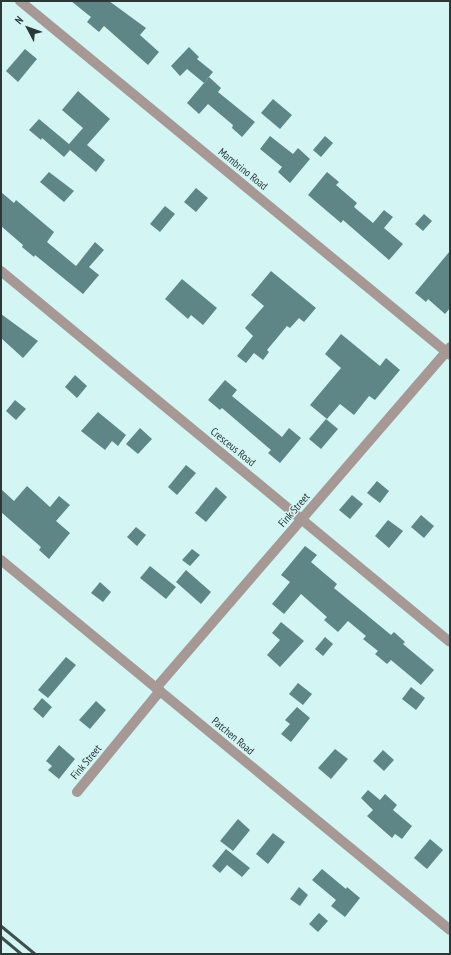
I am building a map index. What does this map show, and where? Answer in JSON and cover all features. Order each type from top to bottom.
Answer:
[{"type":"street","name":"Mambrino Road","points":[[20,1],[449,351]]},
{"type":"street","name":"Cresceus Road","points":[[1,271],[450,642]]},
{"type":"street","name":"Fink Street","points":[[77,792],[158,689],[302,519],[449,351]]},
{"type":"street","name":"Patchen Road","points":[[1,560],[450,930]]},
{"type":"building","points":[[71,1],[109,1],[146,28],[140,35],[159,52],[148,65],[104,26],[99,32],[87,22],[91,17]]},
{"type":"building","points":[[189,47],[199,57],[197,59],[213,72],[204,83],[187,69],[180,76],[171,66]]},
{"type":"building","points":[[25,49],[37,59],[18,82],[6,71]]},
{"type":"building","points":[[209,77],[221,88],[218,92],[255,122],[242,137],[232,128],[233,125],[208,104],[199,114],[187,103]]},
{"type":"building","points":[[78,91],[110,119],[87,145],[105,160],[96,172],[70,150],[64,157],[42,138],[41,140],[29,130],[39,119],[69,144],[83,128],[62,110]]},
{"type":"building","points":[[273,99],[292,115],[280,129],[261,113]]},
{"type":"building","points":[[270,136],[293,154],[298,148],[310,159],[290,183],[278,172],[282,167],[260,149]]},
{"type":"building","points":[[325,136],[333,143],[321,157],[313,150]]},
{"type":"building","points":[[49,172],[74,191],[64,202],[40,182]]},
{"type":"building","points":[[327,172],[339,182],[336,185],[357,203],[354,207],[373,223],[384,210],[393,217],[384,228],[403,244],[389,260],[343,220],[341,223],[308,195]]},
{"type":"building","points":[[196,188],[208,198],[196,212],[184,202]]},
{"type":"building","points":[[1,192],[14,203],[16,200],[54,232],[47,242],[76,266],[95,242],[104,250],[89,267],[99,275],[83,294],[35,255],[34,257],[22,247],[23,245],[1,226]]},
{"type":"building","points":[[165,206],[175,214],[160,232],[150,224]]},
{"type":"building","points":[[424,214],[432,221],[423,231],[415,224]]},
{"type":"building","points":[[450,251],[450,308],[445,314],[428,299],[426,302],[415,293]]},
{"type":"building","points":[[271,271],[316,308],[304,322],[299,318],[290,328],[287,326],[267,350],[269,352],[263,360],[254,353],[246,363],[237,356],[253,336],[245,328],[264,306],[251,295]]},
{"type":"building","points":[[182,279],[217,308],[203,325],[191,315],[188,319],[165,299]]},
{"type":"building","points":[[1,314],[38,341],[23,358],[1,338]]},
{"type":"building","points":[[341,334],[380,366],[386,358],[400,370],[375,400],[369,396],[354,415],[340,404],[327,419],[310,405],[341,368],[325,354]]},
{"type":"building","points":[[75,375],[87,386],[77,398],[65,387]]},
{"type":"building","points":[[225,380],[237,390],[232,396],[282,437],[289,428],[301,438],[280,463],[268,453],[271,450],[222,408],[220,410],[208,400]]},
{"type":"building","points":[[15,400],[26,409],[16,420],[6,411]]},
{"type":"building","points":[[98,412],[126,435],[118,446],[112,441],[105,450],[81,431]]},
{"type":"building","points":[[326,419],[338,429],[321,449],[309,439]]},
{"type":"building","points":[[140,428],[152,439],[138,454],[126,444]]},
{"type":"building","points":[[186,465],[196,473],[177,495],[168,487]]},
{"type":"building","points":[[377,481],[389,491],[380,503],[367,493]]},
{"type":"building","points":[[27,486],[50,507],[59,496],[70,505],[56,521],[70,533],[49,559],[39,550],[41,547],[1,512],[1,489],[14,501]]},
{"type":"building","points":[[216,487],[227,497],[206,522],[195,513]]},
{"type":"building","points":[[352,495],[363,504],[350,519],[339,510]]},
{"type":"building","points":[[421,515],[434,526],[424,538],[411,527]]},
{"type":"building","points":[[388,520],[403,531],[389,548],[375,536]]},
{"type":"building","points":[[136,527],[146,535],[137,546],[127,537]]},
{"type":"building","points":[[305,546],[317,555],[311,562],[337,584],[334,588],[391,635],[394,632],[405,642],[403,644],[434,670],[421,685],[391,660],[387,664],[375,654],[378,651],[363,639],[366,636],[348,621],[338,632],[324,620],[327,617],[301,594],[284,614],[272,604],[290,582],[281,575]]},
{"type":"building","points":[[192,549],[200,555],[190,566],[182,560]]},
{"type":"building","points":[[150,566],[176,587],[166,599],[140,578]]},
{"type":"building","points":[[186,570],[211,592],[201,604],[176,582]]},
{"type":"building","points":[[100,582],[111,592],[103,602],[91,593]]},
{"type":"building","points":[[281,622],[304,641],[280,667],[267,655],[280,640],[272,633]]},
{"type":"building","points":[[325,637],[333,644],[323,656],[315,649]]},
{"type":"building","points":[[66,657],[76,665],[48,698],[38,690]]},
{"type":"building","points":[[298,683],[312,694],[303,705],[289,694]]},
{"type":"building","points":[[411,687],[425,698],[416,710],[402,699]]},
{"type":"building","points":[[42,698],[52,707],[43,718],[33,709]]},
{"type":"building","points":[[96,701],[106,710],[90,729],[79,720]]},
{"type":"building","points":[[297,707],[310,718],[291,742],[281,734],[290,724],[285,720]]},
{"type":"building","points":[[59,745],[75,759],[59,779],[48,770],[52,766],[46,761]]},
{"type":"building","points":[[335,749],[348,759],[331,779],[318,768]]},
{"type":"building","points":[[383,750],[394,760],[384,771],[373,761]]},
{"type":"building","points":[[368,790],[380,800],[385,794],[397,805],[393,810],[412,826],[402,839],[395,834],[392,838],[367,816],[373,810],[361,798]]},
{"type":"building","points":[[238,819],[250,830],[233,851],[220,841]]},
{"type":"building","points":[[273,833],[285,842],[268,864],[256,854]]},
{"type":"building","points":[[430,839],[443,850],[427,869],[414,858]]},
{"type":"building","points":[[226,849],[250,868],[242,877],[227,865],[220,873],[212,866]]},
{"type":"building","points":[[322,869],[346,889],[347,887],[360,898],[345,917],[331,906],[336,900],[312,880]]},
{"type":"building","points":[[299,887],[308,895],[300,906],[290,899]]},
{"type":"building","points":[[319,913],[328,921],[318,932],[309,924]]},
{"type":"railway","points":[[1,926],[35,954]]},
{"type":"railway","points":[[1,937],[21,954]]}]
